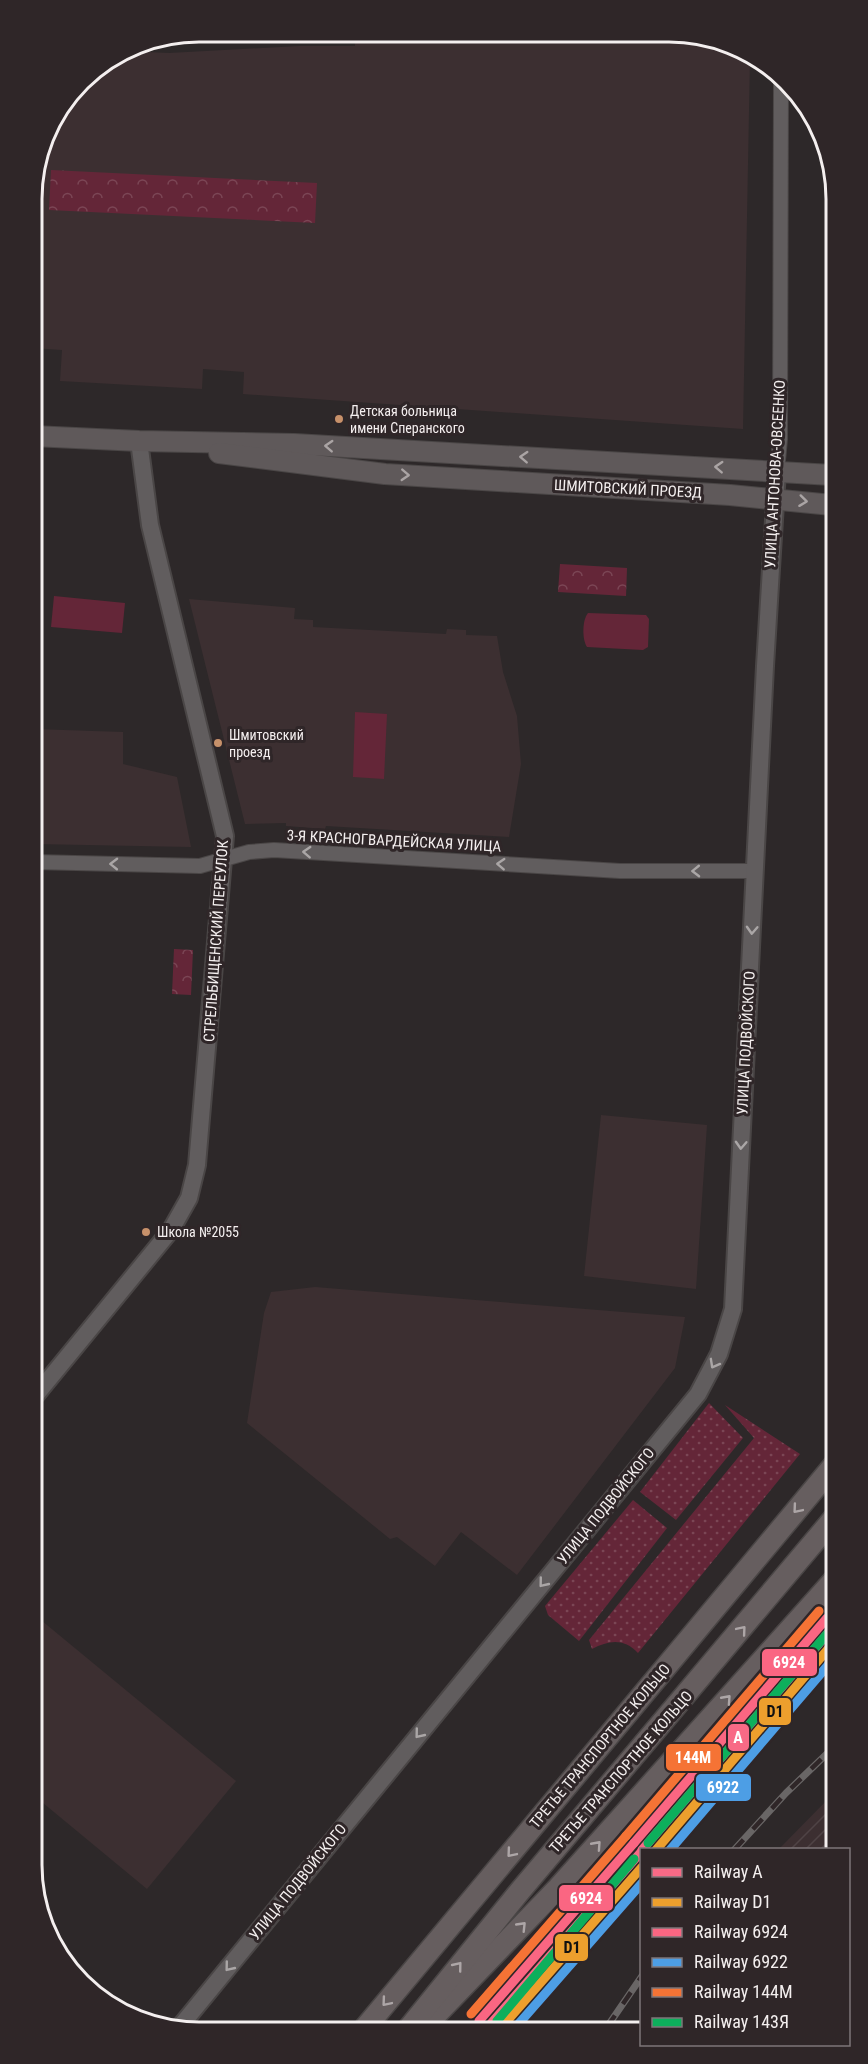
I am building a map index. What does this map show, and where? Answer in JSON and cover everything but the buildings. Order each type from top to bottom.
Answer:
[{"type":"main road","name":"ШМИТОВСКИЙ ПРОЕЗД","points":[[42,436],[294,444],[826,474]]},
{"type":"main road","name":"ШМИТОВСКИЙ ПРОЕЗД","points":[[139,441],[385,474],[775,498],[826,503]]},
{"type":"main road","name":"ТРЕТЬЕ ТРАНСПОРТНОЕ КОЛЬЦО","points":[[370,2022],[826,1475]]},
{"type":"main road","name":"ТРЕТЬЕ ТРАНСПОРТНОЕ КОЛЬЦО","points":[[414,2022],[520,1891],[826,1528]]},
{"type":"main road","name":"ТРЕТЬЕ ТРАНСПОРТНОЕ КОЛЬЦО","points":[[429,2022],[558,1888],[826,1589]]},
{"type":"street","name":"УЛИЦА АНТОНОВА-ОВСЕЕНКО","points":[[754,871],[780,428],[781,89]]},
{"type":"street","name":"СТРЕЛЬБИЩЕНСКИЙ ПЕРЕУЛОК","points":[[42,1388],[153,1254],[189,1198],[197,1166],[224,861],[224,827],[150,525],[139,441]]},
{"type":"street","name":"3-Я КРАСНОГВАРДЕЙСКАЯ УЛИЦА","points":[[42,862],[200,866],[249,852],[274,850],[620,871],[754,871]]},
{"type":"street","name":"УЛИЦА ПОДВОЙСКОГО","points":[[184,2021],[698,1394],[719,1354],[733,1309],[754,871]]},
{"type":"shaded area","points":[[355,42],[679,42],[720,50],[750,64],[743,429],[243,394],[244,372],[203,369],[202,389],[60,381],[62,350],[42,349],[42,189],[47,158],[54,139],[74,103],[103,74],[144,52],[169,53],[299,46],[355,46]]},
{"type":"shaded area","points":[[189,599],[295,608],[294,619],[313,620],[313,627],[446,634],[447,629],[466,630],[466,635],[497,636],[503,672],[517,716],[521,764],[509,837],[326,826],[325,829],[286,826],[286,823],[245,824]]},
{"type":"shaded area","points":[[42,729],[123,732],[123,764],[177,777],[191,847],[42,844]]},
{"type":"shaded area","points":[[601,1115],[707,1125],[696,1289],[584,1276]]},
{"type":"shaded area","points":[[315,1287],[685,1317],[675,1368],[517,1575],[461,1532],[435,1566],[397,1537],[390,1539],[247,1423],[264,1313],[271,1292]]},
{"type":"shaded area","points":[[42,1621],[236,1781],[147,1889],[42,1802]]},
{"type":"shaded area","points":[[826,1801],[826,1848],[780,1848]]},
{"type":"green space","points":[[51,170],[317,183],[315,223],[49,210]]},
{"type":"green space","points":[[560,564],[627,568],[626,596],[558,592]]},
{"type":"green space","points":[[54,596],[125,603],[122,633],[51,627]]},
{"type":"green space","points":[[588,613],[646,615],[649,619],[648,647],[643,650],[587,647],[583,630]]},
{"type":"green space","points":[[355,712],[387,714],[384,779],[353,777]]},
{"type":"green space","points":[[174,949],[193,950],[191,995],[172,994]]},
{"type":"green space","points":[[709,1403],[743,1438],[676,1520],[640,1492]]},
{"type":"green space","points":[[725,1405],[800,1454],[638,1653],[627,1645],[616,1642],[592,1649],[589,1640],[754,1438]]},
{"type":"green space","points":[[633,1500],[667,1528],[579,1641],[548,1615],[545,1606]]},
{"type":"railway","points":[[736,1848],[786,1793],[826,1755]]},
{"type":"railway","points":[[610,2022],[640,1979]]},
{"type":"rail line","name":"144М","points":[[626,1836],[819,1611]]},
{"type":"rail line","name":"6924","points":[[634,1843],[826,1619]]},
{"type":"rail line","name":"A","points":[[644,1848],[826,1635]]},
{"type":"rail line","name":"143Я","points":[[648,1843],[826,1635]]},
{"type":"rail line","name":"D1","points":[[658,1848],[826,1652]]},
{"type":"rail line","name":"6922","points":[[672,1848],[826,1668]]},
{"type":"rail line","name":"144М","points":[[471,2014],[626,1836]]},
{"type":"rail line","name":"6924","points":[[479,2021],[634,1843]]},
{"type":"rail line","name":"A","points":[[492,2022],[640,1853]]},
{"type":"rail line","name":"143Я","points":[[497,2021],[634,1859]]},
{"type":"rail line","name":"D1","points":[[506,2022],[640,1869]]},
{"type":"rail line","name":"6922","points":[[520,2022],[640,1885]]},
{"type":"place","name":"Детская больница имени Сперанского","points":[[339,419]]},
{"type":"place","name":"Шмитовский проезд","points":[[218,743]]},
{"type":"place","name":"Школа №2055","points":[[146,1232]]}]
